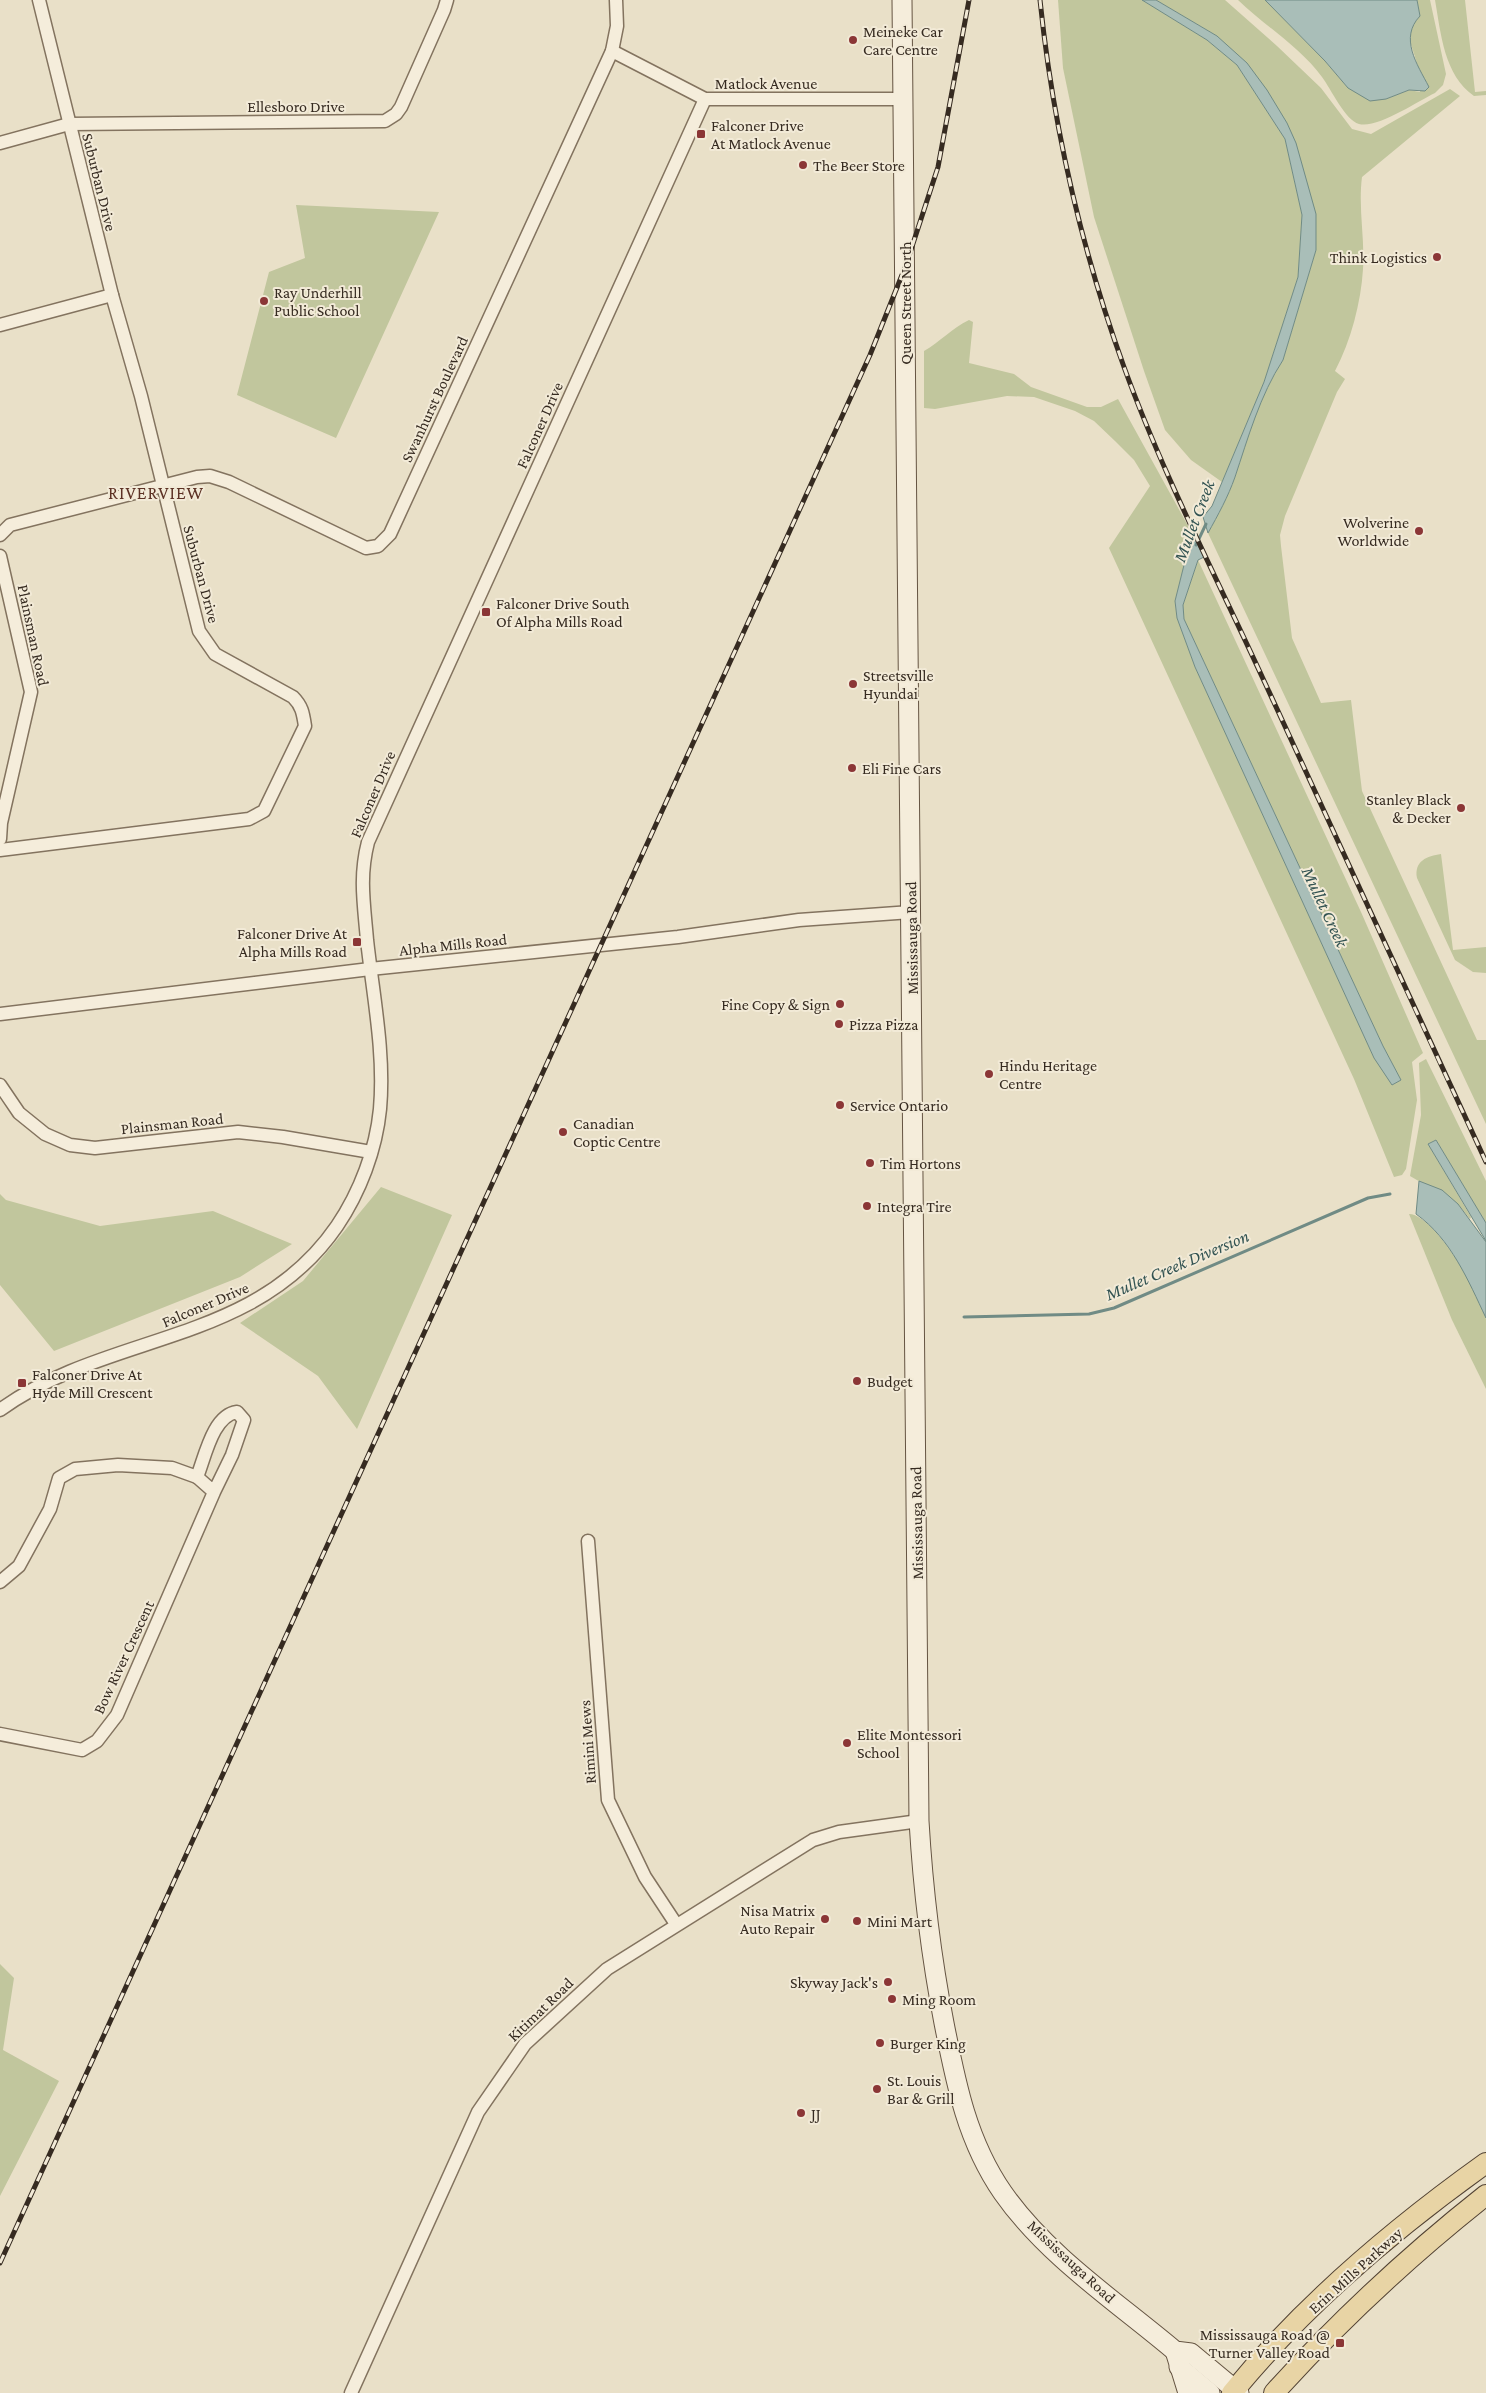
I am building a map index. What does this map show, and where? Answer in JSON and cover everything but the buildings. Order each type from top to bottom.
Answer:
[{"type":"main road","name":"Queen Street North","points":[[902,0],[908,606]]},
{"type":"main road","name":"Mississauga Road","points":[[908,606],[919,1821],[926,1915],[932,1962],[963,2112],[979,2152],[1003,2193],[1041,2237],[1177,2359],[1210,2393]]},
{"type":"main road","name":"Erin Mills Parkway","points":[[1236,2392],[1299,2321],[1385,2240],[1486,2163]]},
{"type":"main road","name":"Erin Mills Parkway","points":[[1274,2393],[1290,2384],[1348,2314],[1486,2194]]},
{"type":"main road","name":"Mississauga Road","points":[[1177,2359],[1191,2353],[1236,2392]]},
{"type":"main road","points":[[1177,2359],[1188,2393]]},
{"type":"street","name":"Suburban Drive","points":[[0,850],[249,819],[264,811],[305,726],[300,704],[293,697],[215,654],[199,631],[141,396],[112,295],[39,0]]},
{"type":"street","name":"Ellesboro Drive","points":[[0,143],[69,124],[385,121],[396,114],[401,107],[447,0]]},
{"type":"street","name":"Swanhurst Boulevard","points":[[162,484],[210,476],[229,482],[366,548],[378,546],[390,534],[612,51],[617,26],[616,0]]},
{"type":"street","name":"Matlock Avenue","points":[[612,51],[705,99],[903,99]]},
{"type":"street","name":"Falconer Drive","points":[[0,1409],[44,1383],[69,1372],[202,1326],[234,1313],[262,1298],[291,1277],[331,1235],[345,1215],[362,1181],[371,1152],[380,1110],[381,1088],[361,878],[368,842],[705,99]]},
{"type":"street","points":[[0,325],[112,295]]},
{"type":"street","points":[[0,535],[10,525],[162,484]]},
{"type":"street","name":"Plainsman Road","points":[[0,556],[31,692],[1,824],[0,839]]},
{"type":"street","name":"Alpha Mills Road","points":[[0,1014],[370,968],[678,937],[799,920],[911,912]]},
{"type":"street","name":"Plainsman Road","points":[[0,1085],[19,1113],[45,1134],[70,1145],[94,1148],[238,1132],[283,1137],[371,1152]]},
{"type":"street","name":"Bow River Crescent","points":[[0,1734],[82,1750],[97,1741],[118,1715],[242,1431],[244,1420],[237,1412],[228,1413],[222,1420],[212,1438],[197,1477]]},
{"type":"street","points":[[0,1582],[19,1566],[50,1509],[59,1478],[75,1469],[118,1465],[172,1468],[197,1477],[214,1492]]},
{"type":"street","name":"Rimini Mews","points":[[588,1541],[608,1800],[645,1877],[676,1924]]},
{"type":"street","name":"Kitimat Road","points":[[351,2393],[478,2112],[525,2044],[607,1969],[676,1924],[813,1840],[839,1832],[919,1821]]},
{"type":"green space","points":[[1058,0],[1142,0],[1207,40],[1237,65],[1285,139],[1302,215],[1298,277],[1264,382],[1222,482],[1191,460],[1165,430],[1144,371],[1094,217],[1063,68]]},
{"type":"green space","points":[[1156,0],[1225,0],[1321,88],[1352,129],[1371,134],[1450,89],[1460,96],[1362,177],[1362,282],[1350,334],[1335,371],[1345,379],[1337,392],[1285,516],[1280,535],[1292,638],[1321,703],[1351,700],[1362,791],[1477,1040],[1486,1040],[1486,1124],[1208,533],[1223,506],[1232,484],[1249,432],[1267,388],[1283,360],[1316,250],[1295,143],[1217,36]]},
{"type":"green space","points":[[1238,0],[1265,0],[1325,61],[1348,88],[1386,99],[1409,90],[1420,92],[1418,67],[1410,34],[1414,22],[1420,16],[1417,0],[1430,0],[1446,74],[1443,85],[1435,93],[1397,113],[1376,122],[1359,124],[1344,111],[1313,66],[1293,46]]},
{"type":"green space","points":[[1435,0],[1465,0],[1475,92],[1486,91],[1486,95],[1474,96],[1456,77],[1442,40]]},
{"type":"green space","points":[[296,205],[439,212],[336,438],[237,395],[269,272],[305,258]]},
{"type":"green space","points":[[969,320],[973,322],[969,363],[1014,374],[1031,387],[1087,407],[1101,407],[1118,399],[1192,533],[1175,601],[1177,618],[1195,667],[1374,1058],[1392,1085],[1401,1080],[1383,1046],[1184,619],[1183,605],[1198,560],[1361,912],[1423,1053],[1412,1062],[1417,1100],[1406,1169],[1402,1175],[1394,1177],[1354,1079],[1109,548],[1150,486],[1134,460],[1094,421],[1075,411],[1034,397],[1007,396],[935,409],[924,408],[924,351]]},
{"type":"green space","points":[[1441,854],[1453,950],[1486,947],[1486,973],[1473,972],[1455,960],[1417,878],[1418,867],[1423,860]]},
{"type":"green space","points":[[1426,1059],[1486,1181],[1486,1223],[1436,1140],[1428,1144],[1471,1217],[1470,1219],[1458,1204],[1410,1176],[1421,1115],[1419,1063]]},
{"type":"green space","points":[[381,1187],[452,1215],[357,1429],[318,1376],[240,1323],[303,1281]]},
{"type":"green space","points":[[0,1194],[6,1200],[100,1226],[213,1211],[292,1244],[240,1277],[54,1351],[0,1285]]},
{"type":"green space","points":[[1409,1214],[1419,1218],[1431,1227],[1443,1241],[1466,1276],[1483,1308],[1486,1319],[1486,1389],[1452,1320]]},
{"type":"green space","points":[[0,1964],[14,1978],[3,2050],[59,2081],[0,2196]]},
{"type":"water","points":[[1142,0],[1156,0],[1217,36],[1247,63],[1267,90],[1287,123],[1296,143],[1316,214],[1316,250],[1283,360],[1261,402],[1232,484],[1223,506],[1208,533],[1203,517],[1212,506],[1264,382],[1298,277],[1302,215],[1285,139],[1237,65],[1207,40]]},
{"type":"water","points":[[1265,0],[1417,0],[1420,16],[1414,24],[1410,42],[1415,60],[1429,87],[1425,91],[1409,90],[1386,99],[1370,101],[1348,88],[1325,61]]},
{"type":"water","points":[[1192,533],[1204,557],[1198,560],[1183,605],[1184,619],[1383,1046],[1401,1080],[1392,1085],[1374,1058],[1195,667],[1177,618],[1175,601]]},
{"type":"water","points":[[1436,1140],[1486,1223],[1486,1241],[1428,1144]]},
{"type":"water","points":[[1419,1181],[1442,1190],[1458,1204],[1486,1242],[1486,1318],[1465,1275],[1449,1248],[1439,1235],[1416,1214]]},
{"type":"waterway","name":"Mullet Creek","points":[[1196,545],[1206,524]]},
{"type":"waterway","name":"Mullet Creek Diversion","points":[[964,1317],[1089,1314],[1114,1308],[1368,1198],[1390,1194]]},
{"type":"railway","points":[[0,2263],[870,355],[906,265],[938,167],[969,0]]},
{"type":"railway","points":[[1040,0],[1061,140],[1082,232],[1109,322],[1139,407],[1191,526],[1486,1162]]},
{"type":"place","name":"Meineke Car Care Centre","points":[[853,40]]},
{"type":"place","name":"Falconer Drive At Matlock Avenue","points":[[701,134]]},
{"type":"place","name":"The Beer Store","points":[[803,165]]},
{"type":"place","name":"Think Logistics","points":[[1437,257]]},
{"type":"place","name":"Ray Underhill Public School","points":[[264,301]]},
{"type":"place","name":"Wolverine Worldwide","points":[[1419,531]]},
{"type":"place","name":"Falconer Drive South Of Alpha Mills Road","points":[[486,612]]},
{"type":"place","name":"Streetsville Hyundai","points":[[853,684]]},
{"type":"place","name":"Eli Fine Cars","points":[[852,768]]},
{"type":"place","name":"Stanley Black & Decker","points":[[1461,808]]},
{"type":"place","name":"Falconer Drive At Alpha Mills Road","points":[[357,942]]},
{"type":"place","name":"Fine Copy & Sign","points":[[840,1004]]},
{"type":"place","name":"Pizza Pizza","points":[[839,1024]]},
{"type":"place","name":"Hindu Heritage Centre","points":[[989,1074]]},
{"type":"place","name":"Service Ontario","points":[[840,1105]]},
{"type":"place","name":"Canadian Coptic Centre","points":[[563,1132]]},
{"type":"place","name":"Tim Hortons","points":[[870,1163]]},
{"type":"place","name":"Integra Tire","points":[[867,1206]]},
{"type":"place","name":"Budget","points":[[857,1381]]},
{"type":"place","name":"Falconer Drive At Hyde Mill Crescent","points":[[22,1383]]},
{"type":"place","name":"Elite Montessori School","points":[[847,1743]]},
{"type":"place","name":"Nisa Matrix Auto Repair","points":[[825,1919]]},
{"type":"place","name":"Mini Mart","points":[[857,1921]]},
{"type":"place","name":"Skyway Jack's","points":[[888,1982]]},
{"type":"place","name":"Ming Room","points":[[892,1999]]},
{"type":"place","name":"Burger King","points":[[880,2043]]},
{"type":"place","name":"St. Louis Bar & Grill","points":[[877,2089]]},
{"type":"place","name":"JJ","points":[[801,2113]]},
{"type":"place","name":"Mississauga Road @ Turner Valley Road","points":[[1340,2343]]},
{"type":"district","name":"RIVERVIEW","points":[[156,493]]}]
